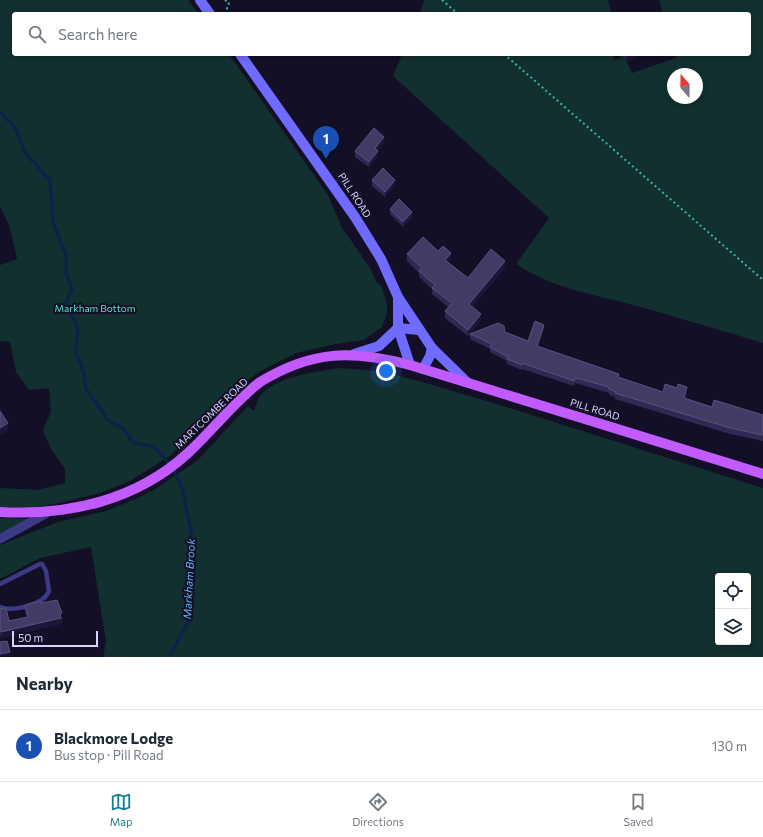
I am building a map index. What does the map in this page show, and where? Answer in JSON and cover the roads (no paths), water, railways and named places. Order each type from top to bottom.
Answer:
[{"type":"main road","name":"MARTCOMBE ROAD","points":[[0,512],[47,513],[87,506],[134,490],[164,472],[188,453],[241,399],[260,382],[296,364],[324,356],[354,354],[388,359],[467,382]]},
{"type":"main road","name":"PILL ROAD","points":[[467,382],[763,474]]},
{"type":"street","points":[[200,0],[209,12]]},
{"type":"street","name":"PILL ROAD","points":[[241,56],[355,217],[381,259],[398,297],[419,330],[432,348],[467,382]]},
{"type":"street","name":"PILL ROAD","points":[[398,297],[398,328],[410,365]]},
{"type":"street","points":[[354,354],[380,346],[398,328],[419,330]]},
{"type":"street","points":[[423,369],[430,356],[432,348]]},
{"type":"street","points":[[0,539],[47,513]]},
{"type":"lane","points":[[0,584],[42,564],[46,571],[49,591],[44,599],[26,606],[8,610],[0,607]]},
{"type":"waterway","name":"Markham Brook","points":[[0,113],[14,126],[25,153],[50,180],[53,222],[66,256],[66,273],[72,289],[66,303],[78,328],[76,353],[83,371],[86,389],[108,420],[124,429],[130,439],[135,443],[155,447],[173,468],[182,488],[193,542],[188,622],[169,657]]},
{"type":"place","name":"Blackmore Lodge","points":[[326,159]]},
{"type":"park label","name":"Markham Bottom","points":[[95,308]]}]
